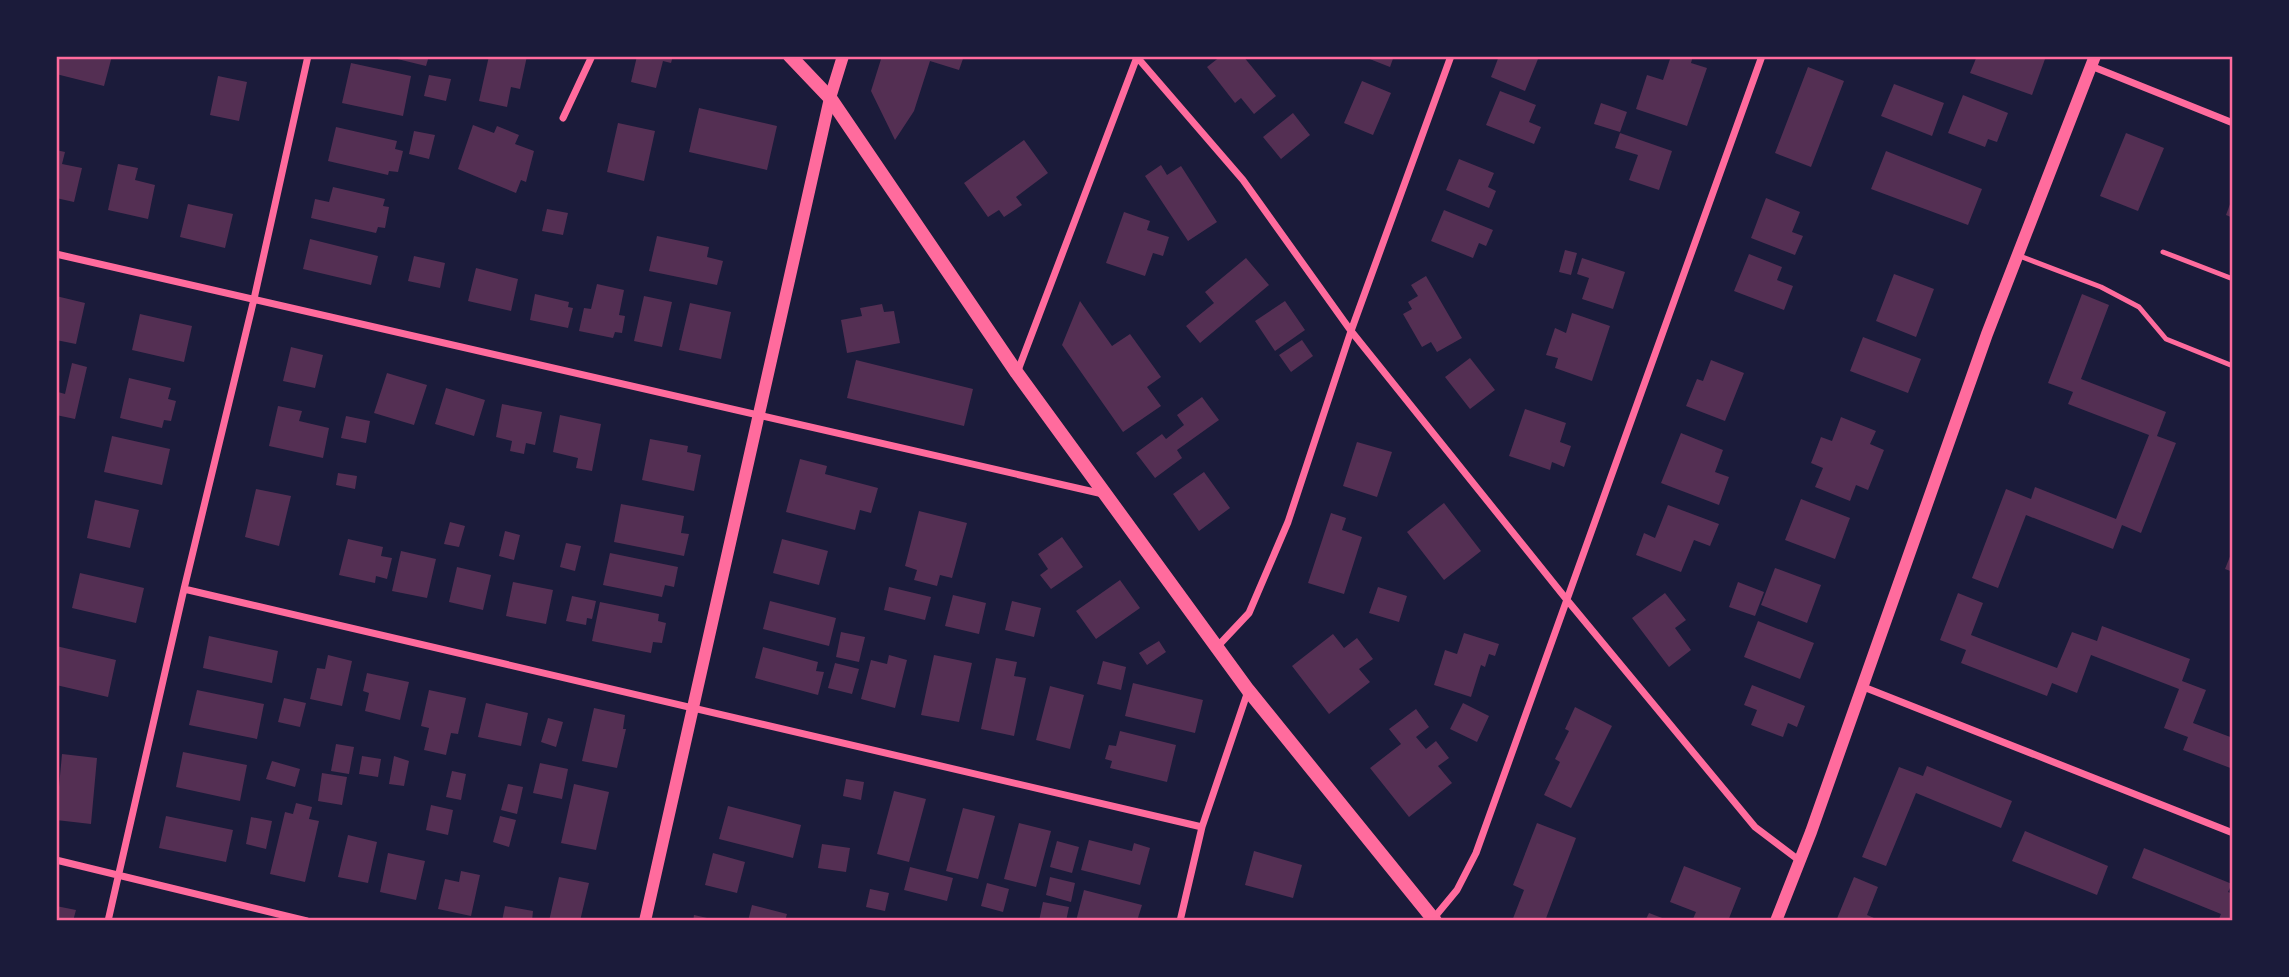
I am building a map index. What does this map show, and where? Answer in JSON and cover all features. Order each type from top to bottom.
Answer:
[{"type":"main road","points":[[790,56],[830,97],[1017,373],[1248,690],[1434,920]]},
{"type":"street","points":[[108,921],[254,299],[308,56]]},
{"type":"street","points":[[563,118],[592,56]]},
{"type":"street","points":[[645,921],[830,97],[843,56]]},
{"type":"street","points":[[1217,648],[1249,613],[1288,522],[1351,331],[1451,56]]},
{"type":"street","points":[[1434,920],[1457,890],[1476,853],[1762,56]]},
{"type":"street","points":[[1017,373],[1137,57],[1243,180],[1351,331],[1566,600],[1755,827],[1800,861]]},
{"type":"street","points":[[1776,921],[1800,861],[2017,255],[2093,61],[2233,123]]},
{"type":"street","points":[[56,254],[1103,494]]},
{"type":"street","points":[[184,589],[1202,827]]},
{"type":"street","points":[[1861,686],[2233,833]]},
{"type":"street","points":[[1180,921],[1202,827],[1248,690]]},
{"type":"street","points":[[56,860],[307,921]]},
{"type":"lane","points":[[2163,252],[2233,279]]},
{"type":"lane","points":[[2017,255],[2101,287],[2139,307],[2166,339],[2233,366]]},
{"type":"building","points":[[59,56],[112,56],[104,86],[56,74]]},
{"type":"building","points":[[385,56],[429,56],[426,66]]},
{"type":"building","points":[[489,56],[527,56],[520,89],[511,87],[507,107],[479,101]]},
{"type":"building","points":[[637,56],[673,56],[671,63],[663,61],[656,88],[631,82]]},
{"type":"building","points":[[882,56],[964,56],[959,70],[930,61],[914,111],[895,140],[871,91]]},
{"type":"building","points":[[1221,56],[1243,56],[1276,96],[1254,114],[1241,98],[1235,103],[1207,67]]},
{"type":"building","points":[[1362,56],[1394,56],[1390,67]]},
{"type":"building","points":[[1499,56],[1531,56],[1538,59],[1525,91],[1491,77]]},
{"type":"building","points":[[1671,56],[1693,56],[1691,63],[1707,68],[1687,126],[1636,109],[1647,75],[1663,80]]},
{"type":"building","points":[[1977,56],[2038,56],[2045,59],[2032,95],[1970,73]]},
{"type":"building","points":[[351,63],[411,76],[403,116],[342,103]]},
{"type":"building","points":[[1808,67],[1844,81],[1811,167],[1775,153]]},
{"type":"building","points":[[429,75],[451,79],[446,101],[424,96]]},
{"type":"building","points":[[218,76],[247,82],[239,121],[210,115]]},
{"type":"building","points":[[1362,81],[1391,93],[1373,135],[1344,123]]},
{"type":"building","points":[[1894,84],[1944,103],[1932,136],[1881,116]]},
{"type":"building","points":[[1500,91],[1536,105],[1529,122],[1541,127],[1534,144],[1486,125]]},
{"type":"building","points":[[1963,95],[2008,113],[1997,142],[1988,139],[1985,147],[1948,133]]},
{"type":"building","points":[[1601,103],[1627,112],[1620,132],[1594,124]]},
{"type":"building","points":[[699,108],[777,126],[767,170],[689,152]]},
{"type":"building","points":[[1293,113],[1310,135],[1281,159],[1263,137]]},
{"type":"building","points":[[618,123],[655,131],[644,181],[607,172]]},
{"type":"building","points":[[473,125],[494,133],[497,126],[519,135],[515,144],[534,151],[526,182],[521,180],[516,193],[458,169]]},
{"type":"building","points":[[336,127],[397,141],[395,149],[403,151],[398,172],[389,171],[388,175],[328,161]]},
{"type":"building","points":[[414,131],[435,135],[429,159],[409,154]]},
{"type":"building","points":[[1620,133],[1672,151],[1659,190],[1629,180],[1638,155],[1615,148]]},
{"type":"building","points":[[2126,133],[2164,148],[2138,211],[2100,196]]},
{"type":"building","points":[[1024,140],[1048,173],[1016,197],[1022,205],[1004,217],[999,210],[988,217],[964,183]]},
{"type":"building","points":[[56,150],[65,152],[62,164],[82,168],[74,202],[56,198]]},
{"type":"building","points":[[1886,151],[1982,189],[1968,225],[1871,189]]},
{"type":"building","points":[[1459,159],[1494,173],[1488,187],[1496,191],[1489,208],[1446,190]]},
{"type":"building","points":[[118,164],[138,168],[135,180],[155,185],[148,219],[108,210]]},
{"type":"building","points":[[1161,165],[1167,175],[1181,166],[1217,222],[1188,241],[1145,176]]},
{"type":"building","points":[[333,187],[385,199],[383,206],[389,207],[385,228],[378,227],[376,233],[311,218],[315,199],[329,202]]},
{"type":"building","points":[[2233,196],[2233,218],[2226,215]]},
{"type":"building","points":[[1766,198],[1800,212],[1792,232],[1803,236],[1795,255],[1751,238]]},
{"type":"building","points":[[188,204],[233,214],[225,248],[180,237]]},
{"type":"building","points":[[547,209],[568,213],[563,235],[542,231]]},
{"type":"building","points":[[1444,210],[1493,230],[1486,246],[1479,243],[1473,258],[1431,241]]},
{"type":"building","points":[[1124,212],[1150,221],[1147,230],[1169,237],[1163,256],[1153,253],[1145,276],[1106,263]]},
{"type":"building","points":[[657,236],[709,247],[707,257],[723,261],[717,285],[649,271]]},
{"type":"building","points":[[310,239],[378,256],[371,285],[303,269]]},
{"type":"building","points":[[1565,250],[1577,253],[1571,275],[1559,272]]},
{"type":"building","points":[[1749,254],[1782,267],[1777,280],[1793,286],[1784,310],[1734,291]]},
{"type":"building","points":[[414,256],[445,263],[440,288],[408,281]]},
{"type":"building","points":[[1246,258],[1269,285],[1200,343],[1186,326],[1214,303],[1205,292]]},
{"type":"building","points":[[1582,258],[1625,272],[1613,309],[1582,299],[1589,278],[1577,274]]},
{"type":"building","points":[[476,268],[518,279],[511,311],[468,301]]},
{"type":"building","points":[[1894,274],[1934,289],[1916,337],[1876,321]]},
{"type":"building","points":[[1426,276],[1462,338],[1437,352],[1431,342],[1422,347],[1403,314],[1412,309],[1408,302],[1418,296],[1411,285]]},
{"type":"building","points":[[597,284],[624,290],[619,315],[625,316],[622,333],[615,332],[613,338],[579,331],[584,308],[591,309]]},
{"type":"building","points":[[535,294],[569,302],[568,307],[573,308],[568,328],[530,320]]},
{"type":"building","points":[[2082,294],[2109,305],[2081,379],[2166,412],[2157,436],[2176,443],[2141,533],[2122,525],[2113,549],[2026,515],[1998,588],[1972,578],[2006,489],[2031,499],[2035,487],[2116,519],[2149,435],[2068,404],[2073,392],[2048,383]]},
{"type":"building","points":[[56,296],[85,303],[76,344],[56,340]]},
{"type":"building","points":[[644,296],[672,302],[662,347],[634,341]]},
{"type":"building","points":[[1080,301],[1112,346],[1130,334],[1161,377],[1147,387],[1161,406],[1123,432],[1062,345]]},
{"type":"building","points":[[1285,301],[1305,330],[1275,351],[1255,321]]},
{"type":"building","points":[[690,303],[731,312],[721,359],[679,350]]},
{"type":"building","points":[[882,304],[884,312],[894,311],[900,343],[847,353],[841,320],[862,316],[860,308]]},
{"type":"building","points":[[1572,313],[1610,326],[1592,381],[1555,368],[1558,358],[1546,355],[1555,328],[1566,333]]},
{"type":"building","points":[[140,314],[192,326],[184,362],[132,350]]},
{"type":"building","points":[[1863,337],[1921,359],[1908,393],[1850,371]]},
{"type":"building","points":[[1302,340],[1313,356],[1291,372],[1279,355]]},
{"type":"building","points":[[291,347],[323,355],[315,388],[283,381]]},
{"type":"building","points":[[1470,358],[1495,390],[1470,409],[1445,377]]},
{"type":"building","points":[[856,360],[973,389],[964,426],[847,398]]},
{"type":"building","points":[[1711,360],[1744,373],[1725,421],[1686,406],[1697,379],[1703,381]]},
{"type":"building","points":[[72,363],[87,367],[75,419],[56,415],[58,392],[65,394]]},
{"type":"building","points":[[387,373],[427,385],[414,425],[374,413]]},
{"type":"building","points":[[129,378],[171,388],[168,399],[176,401],[171,421],[164,420],[162,428],[120,418]]},
{"type":"building","points":[[446,388],[485,400],[474,436],[435,424]]},
{"type":"building","points":[[1202,397],[1219,420],[1177,450],[1182,458],[1155,478],[1136,453],[1162,434],[1166,439],[1184,425],[1177,415]]},
{"type":"building","points":[[502,404],[542,412],[535,445],[526,443],[524,454],[510,451],[512,441],[496,437]]},
{"type":"building","points":[[278,406],[302,411],[299,421],[329,428],[323,458],[269,446]]},
{"type":"building","points":[[1525,409],[1566,423],[1560,442],[1571,446],[1564,467],[1552,462],[1550,470],[1509,456]]},
{"type":"building","points":[[560,415],[601,424],[592,471],[576,468],[578,458],[553,452]]},
{"type":"building","points":[[346,416],[370,421],[366,443],[341,438]]},
{"type":"building","points":[[1841,417],[1876,431],[1870,444],[1884,450],[1868,490],[1856,485],[1850,501],[1815,487],[1823,468],[1811,463],[1821,437],[1832,441]]},
{"type":"building","points":[[1681,433],[1723,450],[1715,472],[1729,477],[1719,505],[1661,483]]},
{"type":"building","points":[[112,436],[170,449],[162,485],[104,472]]},
{"type":"building","points":[[650,439],[688,446],[687,452],[701,455],[694,491],[642,480]]},
{"type":"building","points":[[1357,442],[1392,452],[1377,497],[1343,486]]},
{"type":"building","points":[[800,459],[827,466],[825,474],[878,488],[871,513],[860,510],[855,530],[786,512]]},
{"type":"building","points":[[1204,472],[1230,508],[1199,531],[1173,494]]},
{"type":"building","points":[[338,473],[357,476],[355,489],[336,485]]},
{"type":"building","points":[[256,489],[291,496],[279,546],[245,537]]},
{"type":"building","points":[[1801,499],[1850,518],[1835,559],[1785,540]]},
{"type":"building","points":[[95,500],[139,510],[130,548],[87,538]]},
{"type":"building","points":[[1444,503],[1481,551],[1444,580],[1407,532]]},
{"type":"building","points":[[621,504],[684,516],[681,533],[689,534],[684,556],[614,542]]},
{"type":"building","points":[[1668,505],[1719,524],[1710,546],[1694,540],[1681,572],[1636,555],[1644,533],[1655,538]]},
{"type":"building","points":[[919,511],[967,523],[952,578],[940,575],[937,586],[914,580],[917,570],[905,566]]},
{"type":"building","points":[[1331,513],[1346,518],[1342,530],[1362,537],[1344,594],[1308,583]]},
{"type":"building","points":[[450,522],[465,526],[459,547],[444,544]]},
{"type":"building","points":[[505,531],[520,535],[514,560],[499,556]]},
{"type":"building","points":[[1062,537],[1083,567],[1051,589],[1040,575],[1048,569],[1038,554]]},
{"type":"building","points":[[348,539],[383,547],[381,556],[392,558],[387,579],[376,576],[375,583],[339,575]]},
{"type":"building","points":[[782,539],[828,551],[819,585],[773,573]]},
{"type":"building","points":[[566,543],[581,546],[575,571],[560,567]]},
{"type":"building","points":[[2233,549],[2233,572],[2225,569]]},
{"type":"building","points":[[401,551],[436,559],[427,598],[392,591]]},
{"type":"building","points":[[610,553],[678,567],[674,587],[665,585],[662,597],[603,585]]},
{"type":"building","points":[[457,567],[491,575],[483,610],[449,602]]},
{"type":"building","points":[[1775,568],[1821,585],[1807,623],[1761,605]]},
{"type":"building","points":[[80,573],[144,588],[136,623],[72,608]]},
{"type":"building","points":[[1120,580],[1140,608],[1096,639],[1076,611]]},
{"type":"building","points":[[513,582],[553,590],[546,624],[506,616]]},
{"type":"building","points":[[1738,582],[1764,592],[1755,616],[1729,607]]},
{"type":"building","points":[[889,587],[931,597],[925,620],[884,610]]},
{"type":"building","points":[[1378,587],[1407,596],[1399,622],[1369,613]]},
{"type":"building","points":[[1665,593],[1686,620],[1675,628],[1691,650],[1669,667],[1632,618]]},
{"type":"building","points":[[1958,593],[1983,603],[1971,635],[2057,668],[2072,632],[2097,641],[2102,626],[2190,659],[2182,681],[2206,690],[2193,723],[2233,738],[2233,769],[2183,750],[2188,737],[2164,728],[2179,689],[2091,655],[2077,693],[2052,683],[2047,696],[1961,663],[1966,650],[1940,640]]},
{"type":"building","points":[[953,595],[986,603],[979,634],[945,626]]},
{"type":"building","points":[[572,596],[596,601],[592,619],[587,618],[586,625],[566,621]]},
{"type":"building","points":[[770,601],[836,618],[829,646],[763,629]]},
{"type":"building","points":[[1012,601],[1041,608],[1034,637],[1005,630]]},
{"type":"building","points":[[600,602],[659,614],[658,621],[666,623],[662,643],[653,642],[651,653],[592,641]]},
{"type":"building","points":[[1758,621],[1814,643],[1800,679],[1744,657]]},
{"type":"building","points":[[841,632],[865,637],[859,662],[836,657]]},
{"type":"building","points":[[1464,633],[1499,644],[1495,656],[1489,654],[1485,667],[1481,665],[1471,697],[1434,685],[1445,650],[1457,654]]},
{"type":"building","points":[[1333,634],[1344,648],[1357,638],[1373,659],[1359,669],[1370,682],[1329,714],[1292,666]]},
{"type":"building","points":[[209,636],[278,651],[272,683],[203,668]]},
{"type":"building","points":[[1159,641],[1166,652],[1147,665],[1139,653]]},
{"type":"building","points":[[56,646],[116,660],[108,697],[56,685]]},
{"type":"building","points":[[763,647],[818,662],[816,671],[824,672],[818,695],[755,678]]},
{"type":"building","points":[[328,655],[352,661],[342,706],[310,699],[317,668],[325,669]]},
{"type":"building","points":[[889,655],[907,660],[895,708],[861,699],[871,660],[887,664]]},
{"type":"building","points":[[934,655],[972,663],[959,722],[921,715]]},
{"type":"building","points":[[996,658],[1017,662],[1014,676],[1026,678],[1014,736],[981,729]]},
{"type":"building","points":[[1103,661],[1126,667],[1121,690],[1097,684]]},
{"type":"building","points":[[835,663],[859,669],[852,694],[828,688]]},
{"type":"building","points":[[367,673],[409,682],[400,720],[365,711],[369,693],[363,691]]},
{"type":"building","points":[[1133,683],[1203,700],[1195,733],[1125,716]]},
{"type":"building","points":[[1752,685],[1805,706],[1797,727],[1788,723],[1783,737],[1751,725],[1757,710],[1744,705]]},
{"type":"building","points":[[1050,686],[1084,695],[1070,749],[1036,740]]},
{"type":"building","points":[[197,690],[264,704],[257,739],[189,725]]},
{"type":"building","points":[[429,690],[466,698],[458,734],[451,733],[446,755],[424,750],[429,728],[421,726]]},
{"type":"building","points":[[284,698],[306,703],[300,727],[278,722]]},
{"type":"building","points":[[486,703],[528,713],[521,746],[478,737]]},
{"type":"building","points":[[1463,703],[1489,716],[1477,742],[1450,729]]},
{"type":"building","points":[[1575,707],[1612,726],[1571,808],[1544,795],[1560,762],[1555,759],[1569,731],[1565,729]]},
{"type":"building","points":[[594,708],[625,715],[623,729],[626,729],[617,768],[582,761]]},
{"type":"building","points":[[1416,709],[1429,727],[1416,737],[1426,749],[1436,741],[1449,758],[1438,766],[1452,783],[1409,817],[1370,768],[1401,744],[1389,729]]},
{"type":"building","points":[[548,718],[563,722],[556,747],[541,742]]},
{"type":"building","points":[[1120,731],[1176,745],[1167,782],[1110,768],[1112,761],[1105,759],[1109,745],[1116,746]]},
{"type":"building","points":[[336,744],[354,747],[349,774],[331,771]]},
{"type":"building","points":[[183,752],[247,765],[240,801],[176,787]]},
{"type":"building","points":[[62,754],[97,758],[91,824],[56,820]]},
{"type":"building","points":[[362,756],[381,759],[378,777],[359,774]]},
{"type":"building","points":[[394,756],[409,761],[404,786],[389,784]]},
{"type":"building","points":[[272,761],[300,769],[295,787],[266,779]]},
{"type":"building","points":[[540,763],[568,769],[562,799],[533,793]]},
{"type":"building","points":[[1927,766],[2012,801],[2001,828],[1916,793],[1886,866],[1862,857],[1899,767],[1923,776]]},
{"type":"building","points":[[452,771],[466,774],[461,800],[446,797]]},
{"type":"building","points":[[322,773],[347,777],[342,805],[318,801]]},
{"type":"building","points":[[846,779],[864,782],[861,800],[843,796]]},
{"type":"building","points":[[508,784],[523,787],[517,814],[501,810]]},
{"type":"building","points":[[574,784],[609,792],[596,850],[561,843]]},
{"type":"building","points":[[894,791],[926,799],[909,862],[877,854]]},
{"type":"building","points":[[296,803],[312,807],[309,819],[319,821],[305,882],[270,874],[285,812],[293,814]]},
{"type":"building","points":[[431,805],[453,810],[448,835],[426,830]]},
{"type":"building","points":[[728,806],[801,825],[793,858],[719,839]]},
{"type":"building","points":[[963,808],[995,816],[978,879],[946,871]]},
{"type":"building","points":[[166,816],[233,830],[226,862],[159,848]]},
{"type":"building","points":[[500,816],[516,820],[509,847],[493,842]]},
{"type":"building","points":[[251,817],[272,821],[266,849],[246,844]]},
{"type":"building","points":[[1019,823],[1051,831],[1036,887],[1004,879]]},
{"type":"building","points":[[1537,823],[1576,838],[1545,921],[1512,921],[1524,890],[1513,885]]},
{"type":"building","points":[[2025,831],[2108,866],[2097,895],[2012,861]]},
{"type":"building","points":[[348,835],[377,842],[368,883],[338,877]]},
{"type":"building","points":[[1089,840],[1132,851],[1134,843],[1150,848],[1140,885],[1081,870]]},
{"type":"building","points":[[1057,841],[1079,847],[1072,873],[1050,867]]},
{"type":"building","points":[[822,844],[850,848],[846,872],[818,868]]},
{"type":"building","points":[[2144,848],[2232,884],[2228,892],[2233,894],[2233,921],[2218,921],[2221,914],[2132,878]]},
{"type":"building","points":[[1254,851],[1302,865],[1293,898],[1245,885]]},
{"type":"building","points":[[388,853],[425,861],[416,900],[380,892]]},
{"type":"building","points":[[713,853],[745,862],[737,893],[705,885]]},
{"type":"building","points":[[1684,866],[1741,888],[1728,921],[1692,921],[1696,912],[1670,902]]},
{"type":"building","points":[[910,867],[953,878],[947,901],[904,890]]},
{"type":"building","points":[[461,871],[480,875],[471,916],[438,909],[445,879],[459,882]]},
{"type":"building","points":[[559,877],[589,883],[580,921],[549,921]]},
{"type":"building","points":[[1050,877],[1075,883],[1071,902],[1046,895]]},
{"type":"building","points":[[1854,877],[1878,887],[1867,915],[1881,921],[1836,921]]},
{"type":"building","points":[[987,883],[1009,889],[1003,912],[981,906]]},
{"type":"building","points":[[870,889],[889,893],[885,911],[866,907]]},
{"type":"building","points":[[1084,890],[1142,905],[1137,921],[1076,921]]},
{"type":"building","points":[[1043,902],[1069,907],[1066,921],[1039,921]]},
{"type":"building","points":[[752,905],[787,914],[785,921],[748,921]]},
{"type":"building","points":[[56,906],[76,910],[73,921],[56,921]]},
{"type":"building","points":[[505,906],[533,911],[532,921],[502,921]]},
{"type":"building","points":[[1649,913],[1670,921],[1645,921]]},
{"type":"building","points":[[694,915],[716,920],[716,921],[693,921]]}]
